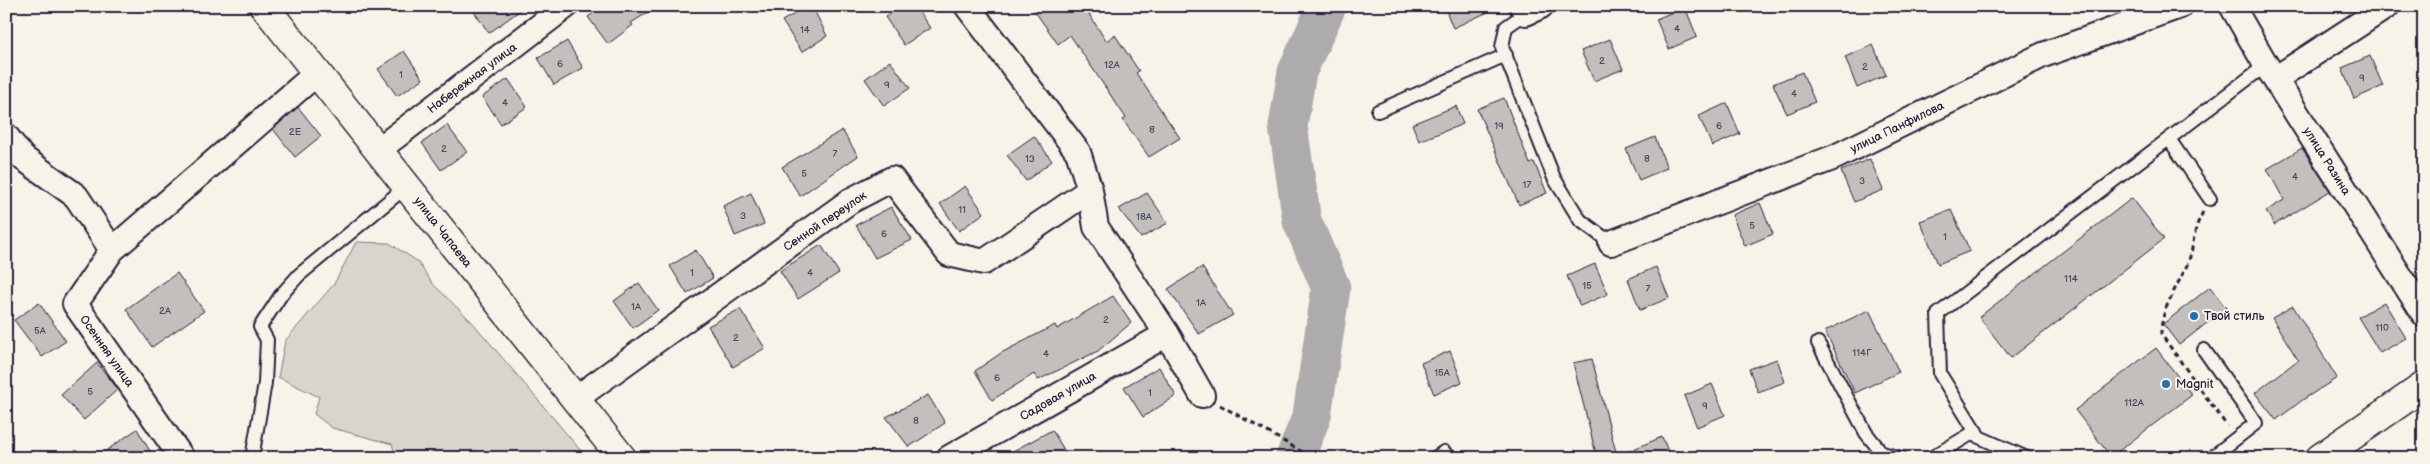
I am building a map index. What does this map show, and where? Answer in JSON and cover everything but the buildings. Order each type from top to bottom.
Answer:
[{"type":"street","name":"улица Чапаева","points":[[264,6],[622,458]]},
{"type":"street","name":"Набережная улица","points":[[378,150],[566,6]]},
{"type":"street","points":[[968,6],[1078,152],[1090,190],[1096,227],[1167,334],[1202,395]]},
{"type":"street","name":"улица Панфилова","points":[[1611,243],[1835,157],[2043,55],[2180,6]]},
{"type":"street","name":"улица Разина","points":[[2232,6],[2271,72],[2424,314]]},
{"type":"street","points":[[2271,72],[2387,6]]},
{"type":"street","points":[[6,136],[23,158],[76,196],[112,250],[317,73]]},
{"type":"street","name":"Сенной переулок","points":[[575,399],[850,201],[892,179],[950,254],[984,262],[1090,190]]},
{"type":"street","name":"Осенняя улица","points":[[112,250],[75,304],[182,458]]},
{"type":"street","name":"Садовая улица","points":[[949,458],[1167,334]]},
{"type":"street","points":[[2320,458],[2424,386]]},
{"type":"lane","points":[[1530,9],[1506,27],[1502,47],[1554,178],[1580,220],[1611,243]]},
{"type":"lane","points":[[1378,111],[1506,55]]},
{"type":"lane","points":[[2027,458],[1979,437],[1940,374],[1938,314],[2169,139],[2271,72]]},
{"type":"lane","points":[[2169,139],[2210,199]]},
{"type":"lane","points":[[252,458],[265,383],[267,340],[260,327],[280,295],[299,275],[407,186]]},
{"type":"lane","points":[[1818,343],[1866,434],[1882,453],[1901,458]]},
{"type":"lane","points":[[2204,350],[2256,423],[2211,458]]},
{"type":"lane","points":[[1931,458],[1976,431]]},
{"type":"lane","points":[[1435,458],[1444,452],[1450,458]]},
{"type":"path","points":[[2210,199],[2195,226],[2188,263],[2161,320],[2161,334],[2236,439]]},
{"type":"path","points":[[1202,395],[1312,458]]},
{"type":"shaded area","points":[[356,242],[389,243],[417,261],[433,284],[473,323],[587,458],[396,458],[392,444],[332,428],[314,414],[319,397],[278,377],[285,341],[334,284]]},
{"type":"waterway","points":[[1295,458],[1312,415],[1331,288],[1302,221],[1288,126],[1297,72],[1327,6]]},
{"type":"place","name":"Твой стиль","points":[[2194,316]]},
{"type":"place","name":"Magnit","points":[[2166,384]]}]
